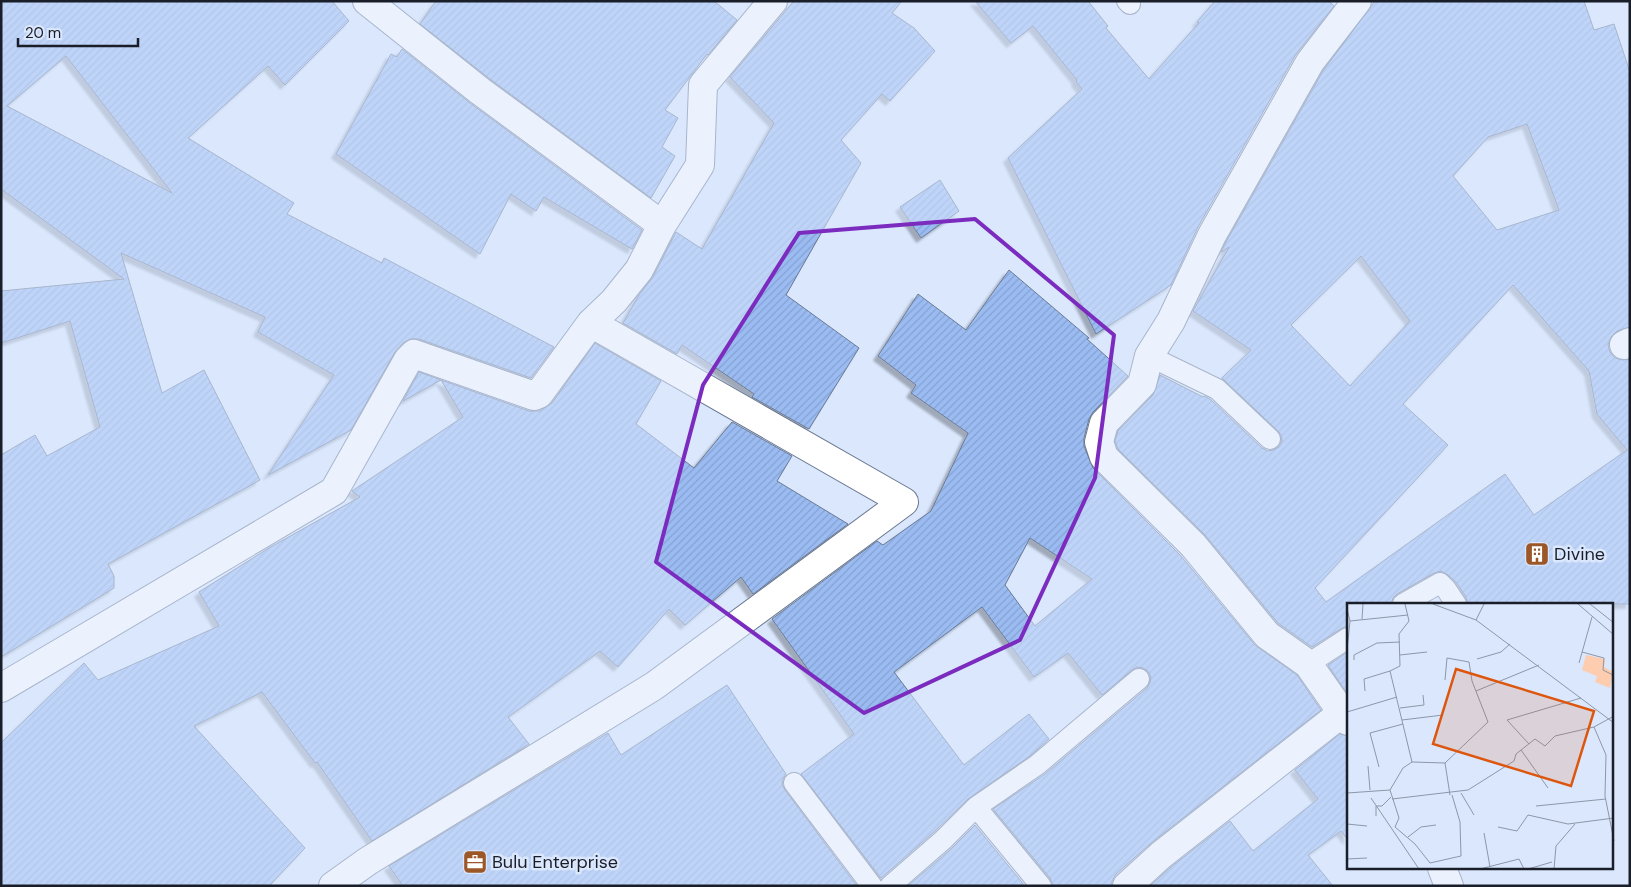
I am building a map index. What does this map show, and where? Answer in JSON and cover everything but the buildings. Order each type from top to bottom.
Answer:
[{"type":"street","points":[[368,1],[480,91],[662,225]]},
{"type":"street","points":[[1,688],[334,491],[408,360],[414,354],[534,396],[539,394],[591,323],[614,301],[639,270],[662,225],[700,165],[703,85],[772,1]]},
{"type":"street","points":[[1127,886],[1161,855],[1345,717],[1308,664],[1267,635],[1193,545],[1104,457],[1099,442],[1104,422],[1142,384],[1149,356],[1171,321],[1212,235],[1310,62],[1357,1]]},
{"type":"street","points":[[332,886],[368,861],[654,686],[904,502],[591,323]]},
{"type":"street","points":[[1443,870],[1449,886]]},
{"type":"lane","points":[[1149,356],[1217,389],[1270,439]]},
{"type":"lane","points":[[1405,603],[1440,583],[1455,603]]},
{"type":"lane","points":[[1308,664],[1347,639]]},
{"type":"lane","points":[[890,886],[943,840],[976,807],[1037,765],[1139,678]]},
{"type":"lane","points":[[794,783],[872,886]]},
{"type":"lane","points":[[976,807],[1041,886]]},
{"type":"highlighted area","points":[[975,219],[1114,335],[1095,478],[1020,640],[864,713],[656,562],[703,385],[799,233]]},
{"type":"place","name":"Divine","points":[[1537,554]]},
{"type":"place","name":"Bulu Enterprise","points":[[475,862]]}]
